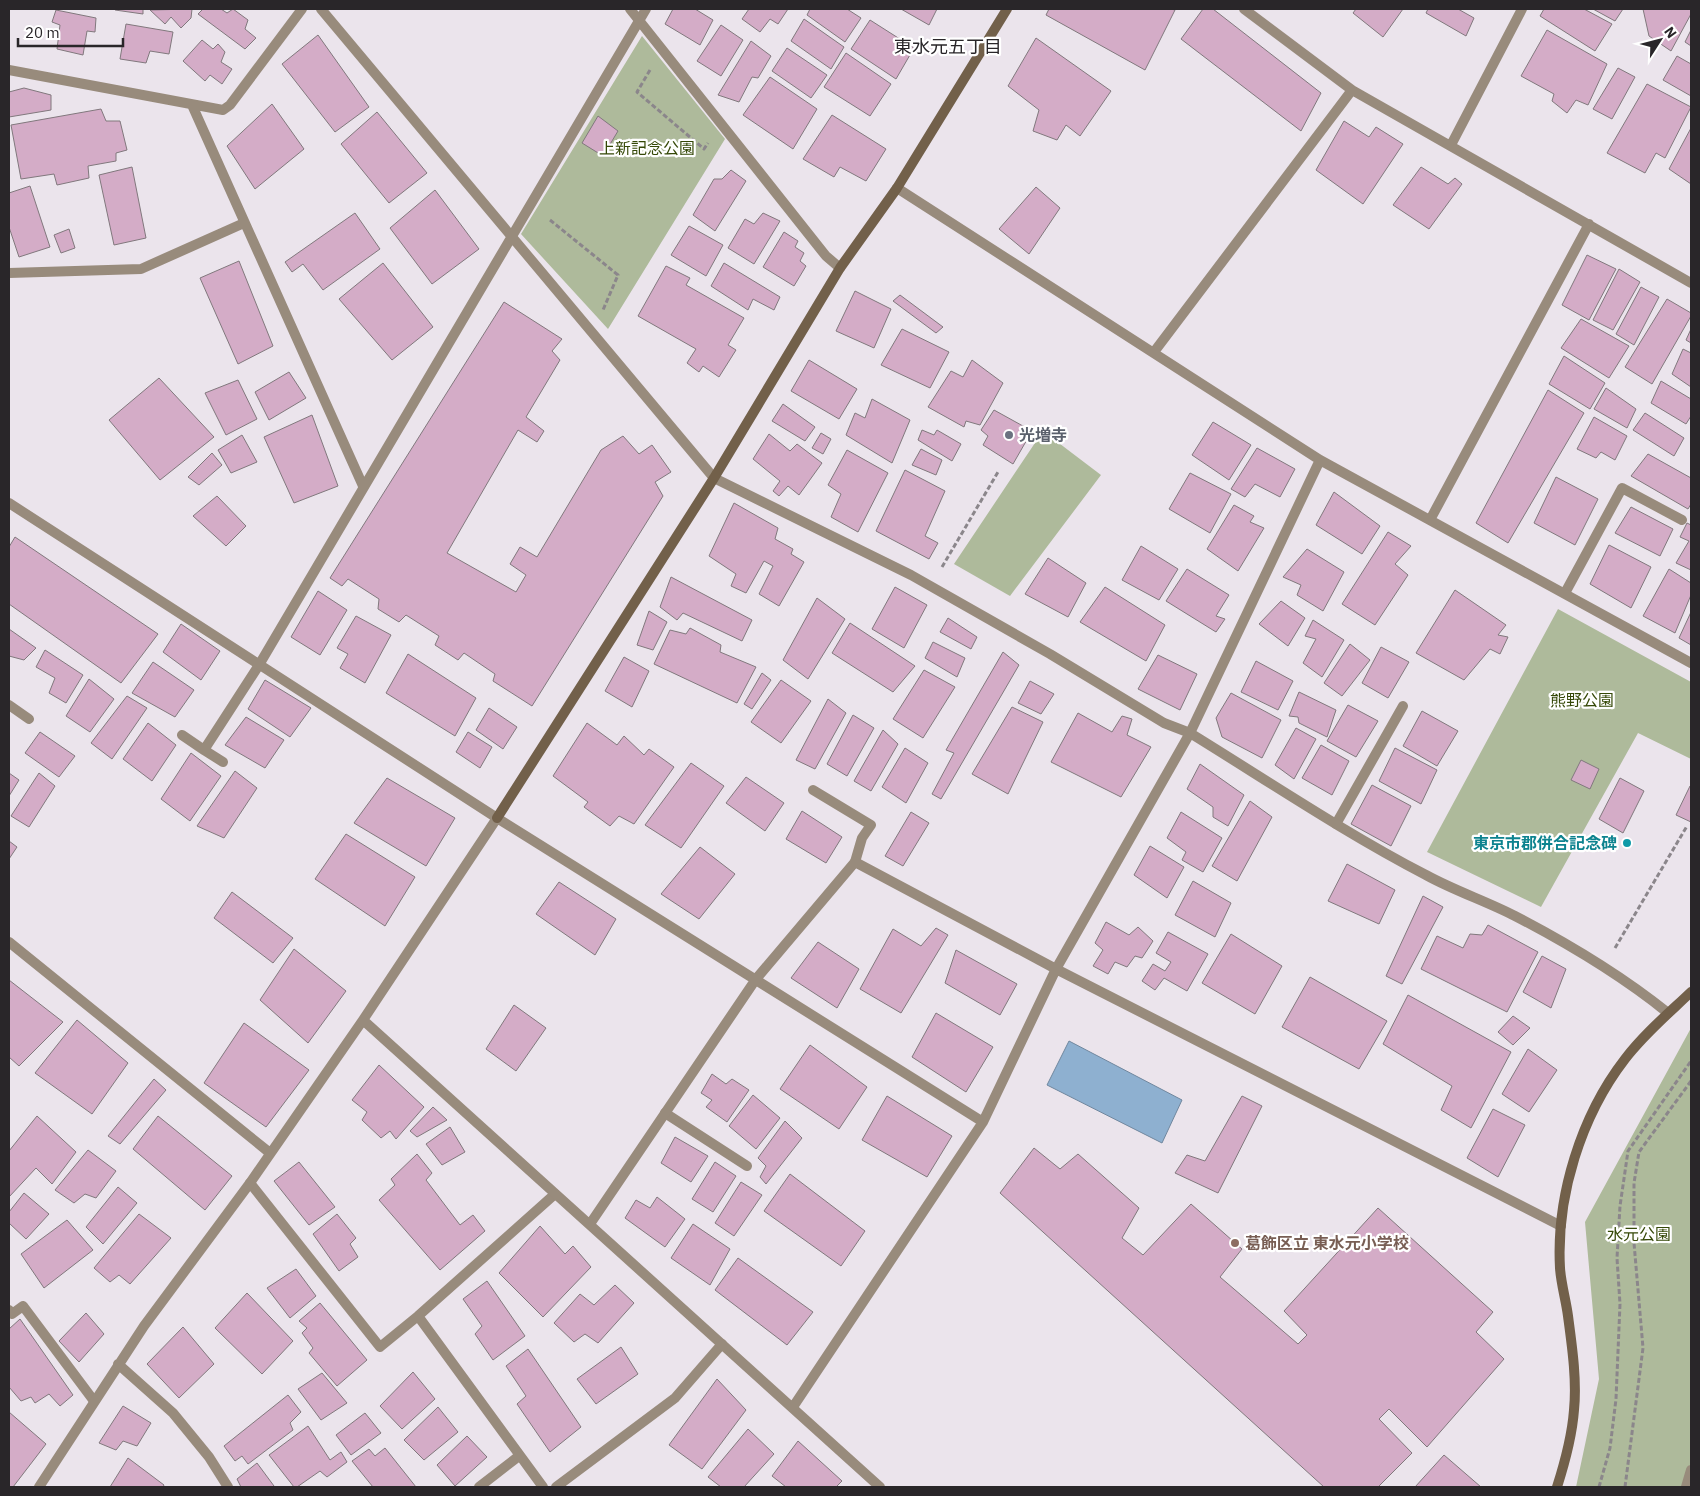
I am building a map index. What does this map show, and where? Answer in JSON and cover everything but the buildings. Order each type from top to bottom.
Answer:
[{"type":"street","points":[[9,70],[223,110],[230,105],[302,9]]},
{"type":"street","points":[[321,9],[714,478],[930,586],[1050,654],[1164,722],[1190,733],[1336,824],[1427,876],[1514,916],[1604,968],[1644,994],[1668,1013]]},
{"type":"street","points":[[630,9],[826,256],[840,268]]},
{"type":"street","points":[[204,750],[259,665],[646,9]]},
{"type":"street","points":[[39,1487],[144,1326],[250,1183],[363,1020],[498,818],[714,478],[840,268],[897,188],[1007,9]]},
{"type":"street","points":[[1244,9],[1352,90],[1691,283]]},
{"type":"street","points":[[1451,145],[1522,9]]},
{"type":"street","points":[[1154,352],[1352,90]]},
{"type":"street","points":[[192,105],[363,486]]},
{"type":"street","points":[[897,188],[1320,460],[1691,663]]},
{"type":"street","points":[[9,273],[141,269],[244,223]]},
{"type":"street","points":[[1430,520],[1589,224]]},
{"type":"street","points":[[792,1407],[983,1122],[1056,969],[1190,733],[1320,460]]},
{"type":"street","points":[[1564,593],[1622,488],[1682,520]]},
{"type":"street","points":[[9,503],[498,818],[983,1122]]},
{"type":"street","points":[[9,705],[30,719]]},
{"type":"street","points":[[1336,824],[1403,706]]},
{"type":"street","points":[[182,735],[223,762]]},
{"type":"street","points":[[590,1224],[756,979],[856,862],[862,838],[871,825],[813,790]]},
{"type":"street","points":[[856,862],[1056,969],[1561,1226]]},
{"type":"street","points":[[9,942],[270,1153]]},
{"type":"street","points":[[1557,1487],[1568,1453],[1575,1409],[1568,1316],[1560,1268],[1561,1226],[1565,1198],[1576,1157],[1594,1108],[1624,1060],[1668,1013],[1691,992]]},
{"type":"street","points":[[363,1020],[880,1487]]},
{"type":"street","points":[[665,1113],[747,1166]]},
{"type":"street","points":[[250,1183],[380,1346],[418,1316],[555,1194]]},
{"type":"street","points":[[9,1310],[12,1314],[23,1306],[94,1401]]},
{"type":"street","points":[[418,1316],[543,1487]]},
{"type":"street","points":[[556,1487],[675,1398],[722,1344]]},
{"type":"street","points":[[118,1364],[173,1414],[209,1457],[228,1487]]},
{"type":"street","points":[[479,1487],[519,1456]]},
{"type":"street","points":[[1686,1487],[1691,1470]]},
{"type":"path","points":[[662,50],[637,92],[704,149],[721,123]]},
{"type":"path","points":[[527,256],[550,219],[618,275],[592,334]]},
{"type":"path","points":[[930,586],[998,472]]},
{"type":"path","points":[[1604,968],[1687,826]]},
{"type":"path","points":[[1599,1487],[1610,1448],[1616,1399],[1620,1304],[1617,1258],[1620,1206],[1628,1151],[1691,1061]]},
{"type":"path","points":[[1625,1487],[1644,1348],[1634,1243],[1634,1183],[1639,1152],[1691,1081]]},
{"type":"green space","name":"上新記念公園","points":[[642,36],[725,139],[608,329],[521,234]]},
{"type":"green space","points":[[1043,431],[1101,475],[1010,596],[954,564]]},
{"type":"green space","name":"熊野公園","points":[[1558,609],[1691,682],[1691,759],[1638,733],[1541,907],[1427,852]]},
{"type":"green space","name":"水元公園","points":[[1691,1028],[1691,1487],[1576,1487],[1599,1379],[1585,1222]]},
{"type":"water","points":[[1069,1041],[1182,1100],[1162,1143],[1047,1085]]},
{"type":"place","name":"光増寺","points":[[1009,435]]},
{"type":"place","name":"東京市郡併合記念碑","points":[[1627,843]]},
{"type":"place","name":"葛飾区立 東水元小学校","points":[[1235,1243]]},
{"type":"district","name":"東水元五丁目","points":[[948,46]]}]
